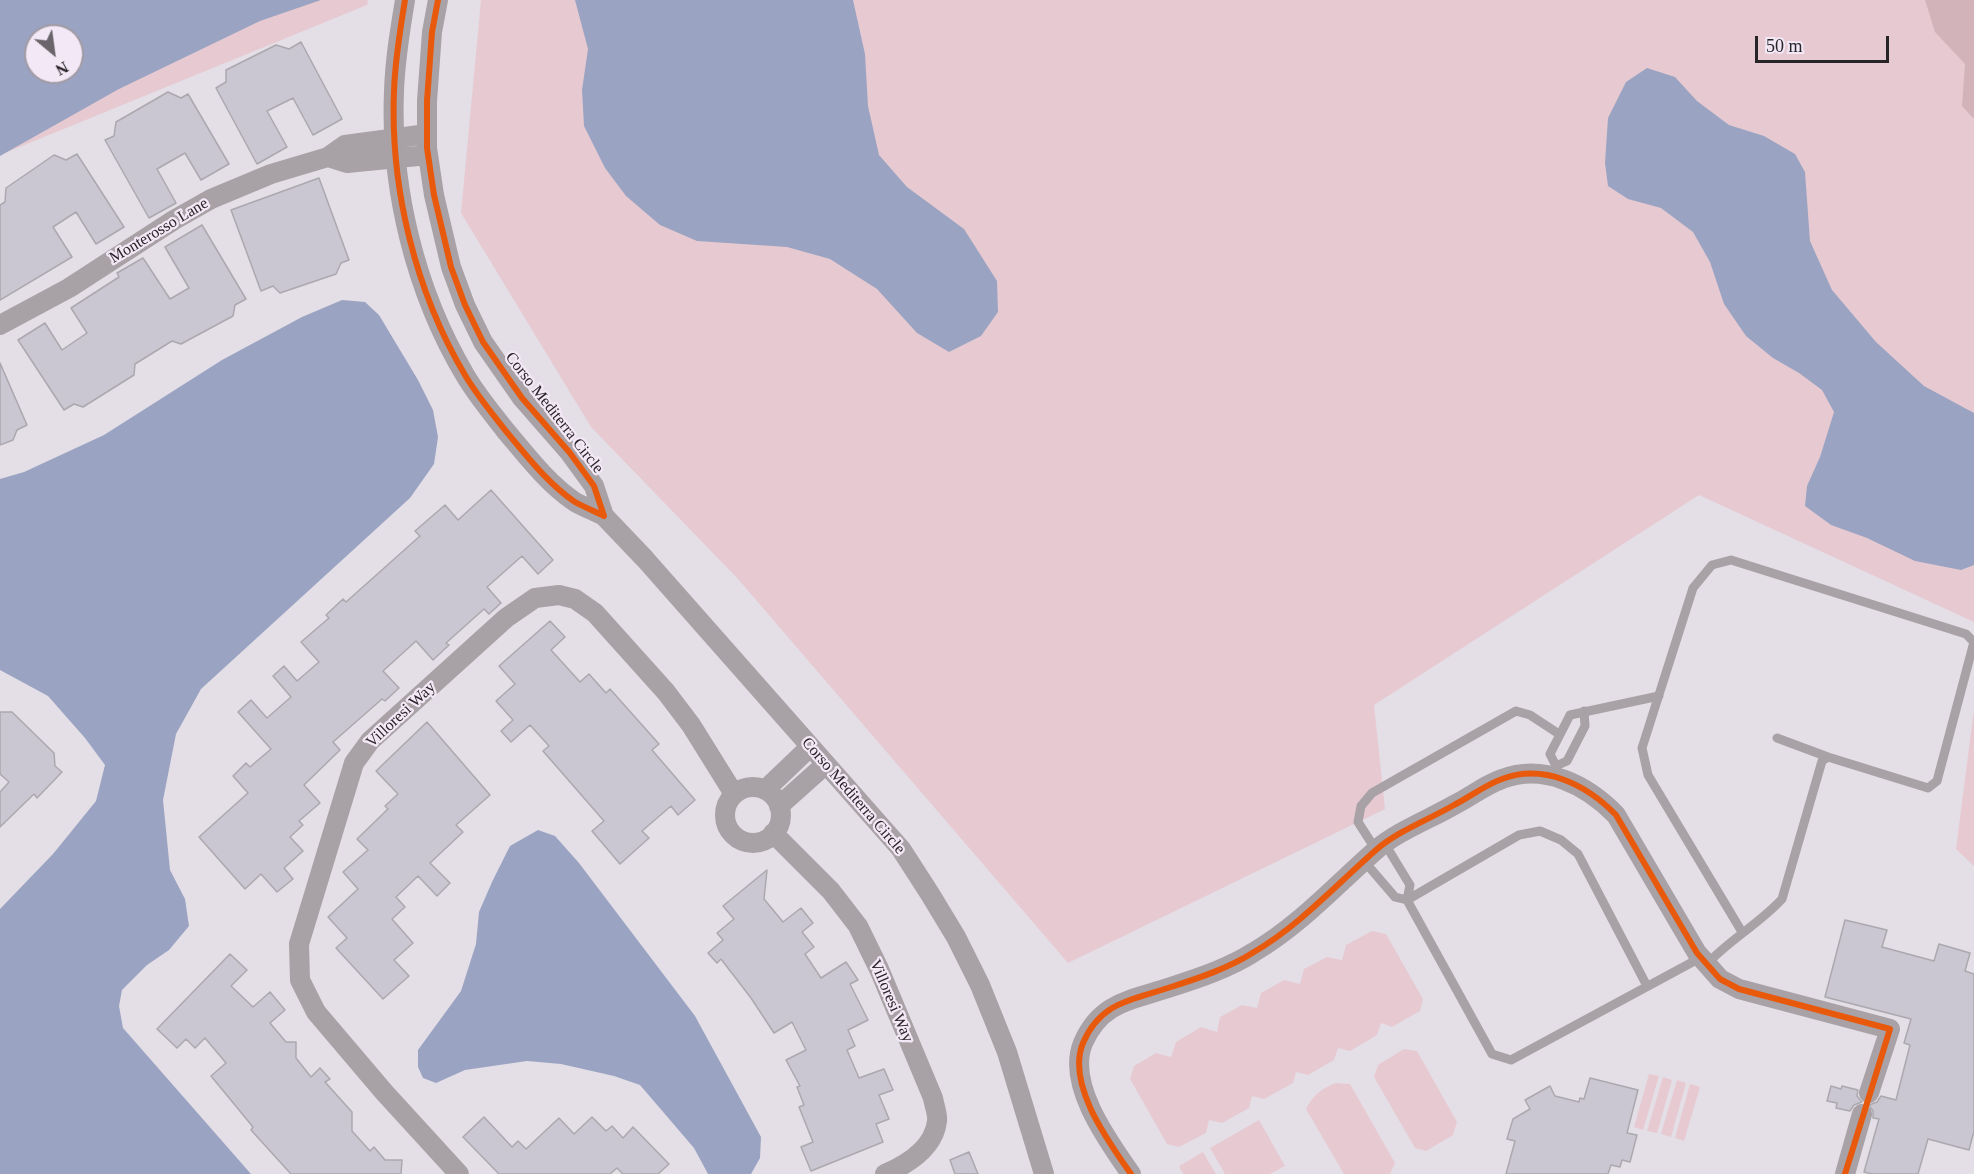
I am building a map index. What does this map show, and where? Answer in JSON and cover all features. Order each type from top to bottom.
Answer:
[{"type":"street","name":"Corso Mediterra Circle","points":[[405,0],[394,91],[395,138],[402,204],[419,275],[440,325],[465,375],[490,411],[554,485],[575,501],[604,516],[645,559],[901,849],[956,937],[980,986],[1007,1052],[1044,1174]]},
{"type":"street","name":"Corso Mediterra Circle","points":[[438,0],[432,32],[427,101],[428,155],[434,195],[451,267],[465,305],[483,342],[522,398],[570,453],[594,486],[604,516]]},
{"type":"street","name":"Monterosso Lane","points":[[0,325],[69,288],[174,220],[211,199],[271,174],[328,157],[345,146],[427,134]]},
{"type":"street","name":"Monterosso Lane","points":[[328,157],[346,164],[428,155]]},
{"type":"street","name":"Villoresi Way","points":[[459,1174],[384,1092],[316,1011],[300,980],[301,935],[354,763],[370,741],[506,618],[535,598],[559,596],[575,599],[595,613],[666,692],[691,725],[734,794]]},
{"type":"street","points":[[765,790],[810,747]]},
{"type":"street","points":[[780,806],[826,764]]},
{"type":"street","points":[[1131,1174],[1097,1120],[1080,1077],[1080,1052],[1084,1041],[1099,1018],[1111,1007],[1120,1003],[1208,974],[1252,954],[1284,934],[1375,851],[1503,779],[1554,771],[1602,801],[1616,815],[1703,961],[1720,979],[1738,988],[1890,1029],[1869,1093]]},
{"type":"street","points":[[749,787],[765,790],[775,798],[780,806],[780,820],[773,833],[762,841],[753,843],[735,837],[725,821],[728,802],[734,794],[749,787]]},
{"type":"street","name":"Villoresi Way","points":[[773,833],[831,891],[858,926],[879,969],[933,1098],[938,1119],[933,1136],[922,1152],[902,1167],[885,1174]]},
{"type":"street","points":[[1845,1174],[1862,1114]]},
{"type":"street","name":"Corso Mediterra Circle","points":[[1029,1124],[1056,1174]]},
{"type":"lane","points":[[1742,932],[1648,775],[1642,748],[1693,588],[1712,565],[1731,560],[1966,634],[1974,642],[1937,781],[1928,788],[1828,757],[1777,738]]},
{"type":"lane","points":[[1584,711],[1585,726],[1567,761],[1554,771],[1550,754],[1570,715],[1584,711],[1659,696]]},
{"type":"lane","points":[[1559,734],[1530,715],[1516,711],[1371,793],[1361,806],[1358,822],[1375,851],[1395,897],[1407,900],[1519,835],[1540,831],[1561,840],[1578,854],[1647,986]]},
{"type":"lane","points":[[1375,851],[1410,885],[1407,900],[1491,1054],[1512,1060],[1647,986],[1703,961],[1766,916],[1782,899],[1822,761],[1828,757]]},
{"type":"shaded area","points":[[0,0],[368,0],[367,5],[0,155]]},
{"type":"shaded area","points":[[481,0],[1974,0],[1974,622],[1699,495],[1374,705],[1385,809],[1068,963],[738,579],[591,427],[461,213]]},
{"type":"shaded area","points":[[1925,0],[1974,0],[1974,119],[1962,106],[1965,64],[1935,32]]},
{"type":"shaded area","points":[[1974,709],[1974,866],[1956,849]]},
{"type":"shaded area","points":[[1372,931],[1386,934],[1423,999],[1420,1011],[1392,1027],[1381,1023],[1377,1035],[1350,1051],[1338,1048],[1334,1060],[1308,1075],[1296,1072],[1293,1083],[1264,1099],[1252,1096],[1249,1108],[1222,1123],[1209,1120],[1206,1133],[1179,1147],[1167,1144],[1130,1079],[1134,1066],[1156,1053],[1171,1057],[1176,1042],[1201,1027],[1217,1032],[1220,1017],[1242,1005],[1257,1008],[1261,993],[1284,980],[1300,984],[1304,969],[1327,957],[1342,960],[1346,945]]},
{"type":"shaded area","points":[[1404,1049],[1417,1051],[1457,1122],[1453,1135],[1426,1151],[1415,1148],[1374,1077],[1378,1065]]},
{"type":"shaded area","points":[[1649,1074],[1659,1076],[1643,1130],[1634,1127]]},
{"type":"shaded area","points":[[1663,1077],[1672,1080],[1657,1133],[1647,1131]]},
{"type":"shaded area","points":[[1677,1080],[1686,1083],[1671,1137],[1661,1134]]},
{"type":"shaded area","points":[[1336,1083],[1350,1084],[1395,1163],[1390,1174],[1344,1174],[1306,1109],[1318,1093]]},
{"type":"shaded area","points":[[1690,1084],[1700,1087],[1684,1141],[1675,1138]]},
{"type":"shaded area","points":[[1259,1120],[1285,1166],[1270,1174],[1225,1174],[1210,1148]]},
{"type":"shaded area","points":[[1203,1152],[1216,1174],[1183,1174],[1179,1166]]},
{"type":"water","points":[[0,0],[321,0],[260,21],[119,89],[0,156]]},
{"type":"water","points":[[575,0],[853,0],[865,54],[868,106],[879,155],[907,187],[964,229],[997,281],[998,312],[981,336],[949,352],[917,333],[877,289],[830,259],[787,247],[697,241],[660,225],[626,196],[605,168],[584,126],[582,90],[588,49]]},
{"type":"water","points":[[1647,68],[1675,77],[1697,101],[1729,125],[1764,136],[1795,154],[1805,172],[1810,241],[1832,290],[1876,342],[1924,386],[1974,413],[1974,565],[1961,570],[1915,561],[1867,538],[1831,525],[1805,506],[1807,486],[1820,457],[1834,412],[1822,390],[1773,358],[1746,336],[1724,304],[1710,262],[1693,232],[1661,208],[1628,199],[1608,186],[1605,163],[1608,118],[1626,82]]},
{"type":"water","points":[[342,300],[365,302],[379,315],[418,380],[433,410],[438,437],[434,464],[410,498],[201,689],[176,734],[163,800],[170,870],[185,899],[189,926],[169,950],[147,965],[122,990],[119,1006],[123,1028],[251,1174],[0,1174],[0,909],[53,854],[96,801],[105,765],[48,696],[0,670],[0,479],[24,472],[104,435],[222,360],[302,317]]},
{"type":"water","points":[[538,830],[555,836],[579,863],[695,1016],[761,1137],[760,1158],[751,1174],[708,1174],[694,1148],[640,1085],[614,1076],[561,1064],[527,1061],[465,1070],[436,1083],[423,1078],[418,1067],[418,1050],[461,991],[476,944],[479,912],[492,882],[510,846]]},
{"type":"building","points":[[301,42],[342,119],[313,135],[293,98],[267,111],[287,147],[257,164],[216,88],[226,82],[226,70],[276,45],[289,49]]},
{"type":"building","points":[[168,92],[181,98],[188,94],[229,164],[201,180],[185,153],[157,169],[176,203],[149,218],[105,140],[114,136],[116,122]]},
{"type":"building","points":[[77,154],[124,227],[96,244],[76,212],[53,227],[72,257],[0,300],[0,205],[5,202],[6,188],[54,155],[66,160]]},
{"type":"building","points":[[319,178],[349,260],[341,263],[336,274],[280,293],[273,286],[261,291],[231,210]]},
{"type":"building","points":[[202,225],[246,299],[235,305],[233,316],[181,344],[172,341],[135,364],[134,375],[83,407],[74,404],[64,410],[18,340],[45,323],[62,350],[87,333],[71,308],[119,277],[117,273],[143,258],[170,299],[189,288],[165,247]]},
{"type":"building","points":[[0,363],[27,425],[17,430],[13,440],[0,445]]},
{"type":"building","points":[[491,490],[553,560],[538,574],[522,556],[487,587],[501,603],[489,614],[484,609],[446,643],[449,645],[433,660],[416,641],[383,671],[399,688],[385,701],[382,699],[333,742],[340,750],[304,785],[320,803],[299,821],[303,825],[290,837],[303,851],[284,868],[293,879],[277,892],[261,874],[245,889],[199,837],[248,793],[233,776],[246,763],[250,767],[271,749],[238,712],[251,700],[267,718],[291,697],[273,676],[284,666],[297,681],[319,662],[301,642],[329,618],[326,615],[343,599],[346,602],[420,536],[415,531],[445,505],[458,520]]},
{"type":"building","points":[[550,621],[565,637],[551,650],[580,682],[589,674],[606,693],[610,689],[659,744],[652,750],[695,800],[678,815],[671,806],[642,831],[649,838],[620,864],[592,831],[604,821],[543,751],[549,746],[530,725],[511,742],[501,731],[513,720],[496,701],[515,684],[499,666]]},
{"type":"building","points":[[0,712],[12,712],[54,753],[55,766],[62,772],[37,798],[34,794],[0,827],[0,792],[9,782],[0,774]]},
{"type":"building","points":[[427,722],[490,795],[456,825],[463,832],[430,863],[450,883],[437,896],[418,876],[396,897],[405,907],[392,919],[413,943],[394,960],[409,976],[383,999],[336,948],[347,938],[328,917],[358,889],[343,872],[368,850],[357,839],[388,809],[385,806],[398,794],[376,771]]},
{"type":"building","points":[[767,870],[764,899],[783,922],[801,908],[813,923],[802,932],[814,947],[805,954],[821,978],[846,962],[858,980],[850,984],[868,1020],[848,1030],[855,1046],[847,1050],[859,1078],[884,1069],[893,1090],[879,1095],[889,1119],[876,1124],[883,1142],[811,1171],[801,1147],[813,1142],[799,1107],[804,1105],[797,1087],[800,1086],[786,1060],[806,1050],[792,1022],[774,1033],[721,959],[717,963],[708,953],[723,940],[717,933],[734,919],[723,906]]},
{"type":"building","points":[[1845,920],[1887,930],[1882,947],[1934,961],[1939,944],[1970,953],[1965,971],[1974,974],[1974,1131],[1969,1150],[1928,1139],[1918,1174],[1864,1172],[1879,1119],[1873,1118],[1873,1111],[1869,1105],[1877,1102],[1881,1096],[1896,1100],[1910,1045],[1904,1043],[1911,1019],[1825,997]]},
{"type":"building","points":[[230,954],[247,970],[231,986],[253,1007],[270,992],[285,1010],[270,1023],[286,1042],[296,1042],[296,1058],[311,1077],[320,1068],[330,1079],[325,1082],[352,1112],[352,1131],[370,1151],[374,1147],[385,1160],[402,1160],[401,1174],[291,1174],[251,1130],[253,1127],[211,1076],[226,1063],[205,1038],[195,1048],[186,1039],[177,1048],[157,1029]]},
{"type":"building","points":[[1590,1078],[1638,1090],[1627,1133],[1637,1135],[1630,1162],[1622,1160],[1620,1167],[1611,1165],[1608,1174],[1506,1174],[1515,1141],[1507,1139],[1513,1119],[1530,1109],[1525,1100],[1550,1086],[1555,1096],[1579,1102],[1580,1098],[1584,1099]]},
{"type":"building","points":[[1831,1086],[1858,1090],[1857,1096],[1862,1102],[1854,1105],[1850,1111],[1836,1108],[1837,1103],[1827,1101]]},
{"type":"building","points":[[484,1117],[512,1147],[518,1141],[526,1149],[559,1118],[574,1134],[592,1117],[606,1131],[612,1126],[623,1138],[633,1127],[669,1164],[658,1174],[623,1174],[617,1168],[610,1174],[499,1174],[463,1137]]},
{"type":"building","points":[[969,1152],[978,1174],[955,1174],[950,1160]]},
{"type":"cycle path","points":[[405,0],[395,79],[396,164],[409,238],[432,309],[465,375],[505,430],[538,469],[565,495],[604,516],[594,486],[570,453],[522,398],[483,342],[465,305],[451,267],[434,195],[427,148],[427,101],[432,32],[438,0]]},
{"type":"cycle path","points":[[1131,1174],[1101,1129],[1085,1094],[1080,1076],[1079,1059],[1083,1043],[1099,1018],[1131,999],[1203,976],[1244,958],[1287,930],[1393,837],[1502,779],[1533,774],[1549,775],[1578,786],[1592,794],[1616,815],[1697,953],[1720,979],[1739,989],[1890,1029],[1845,1174]]}]
